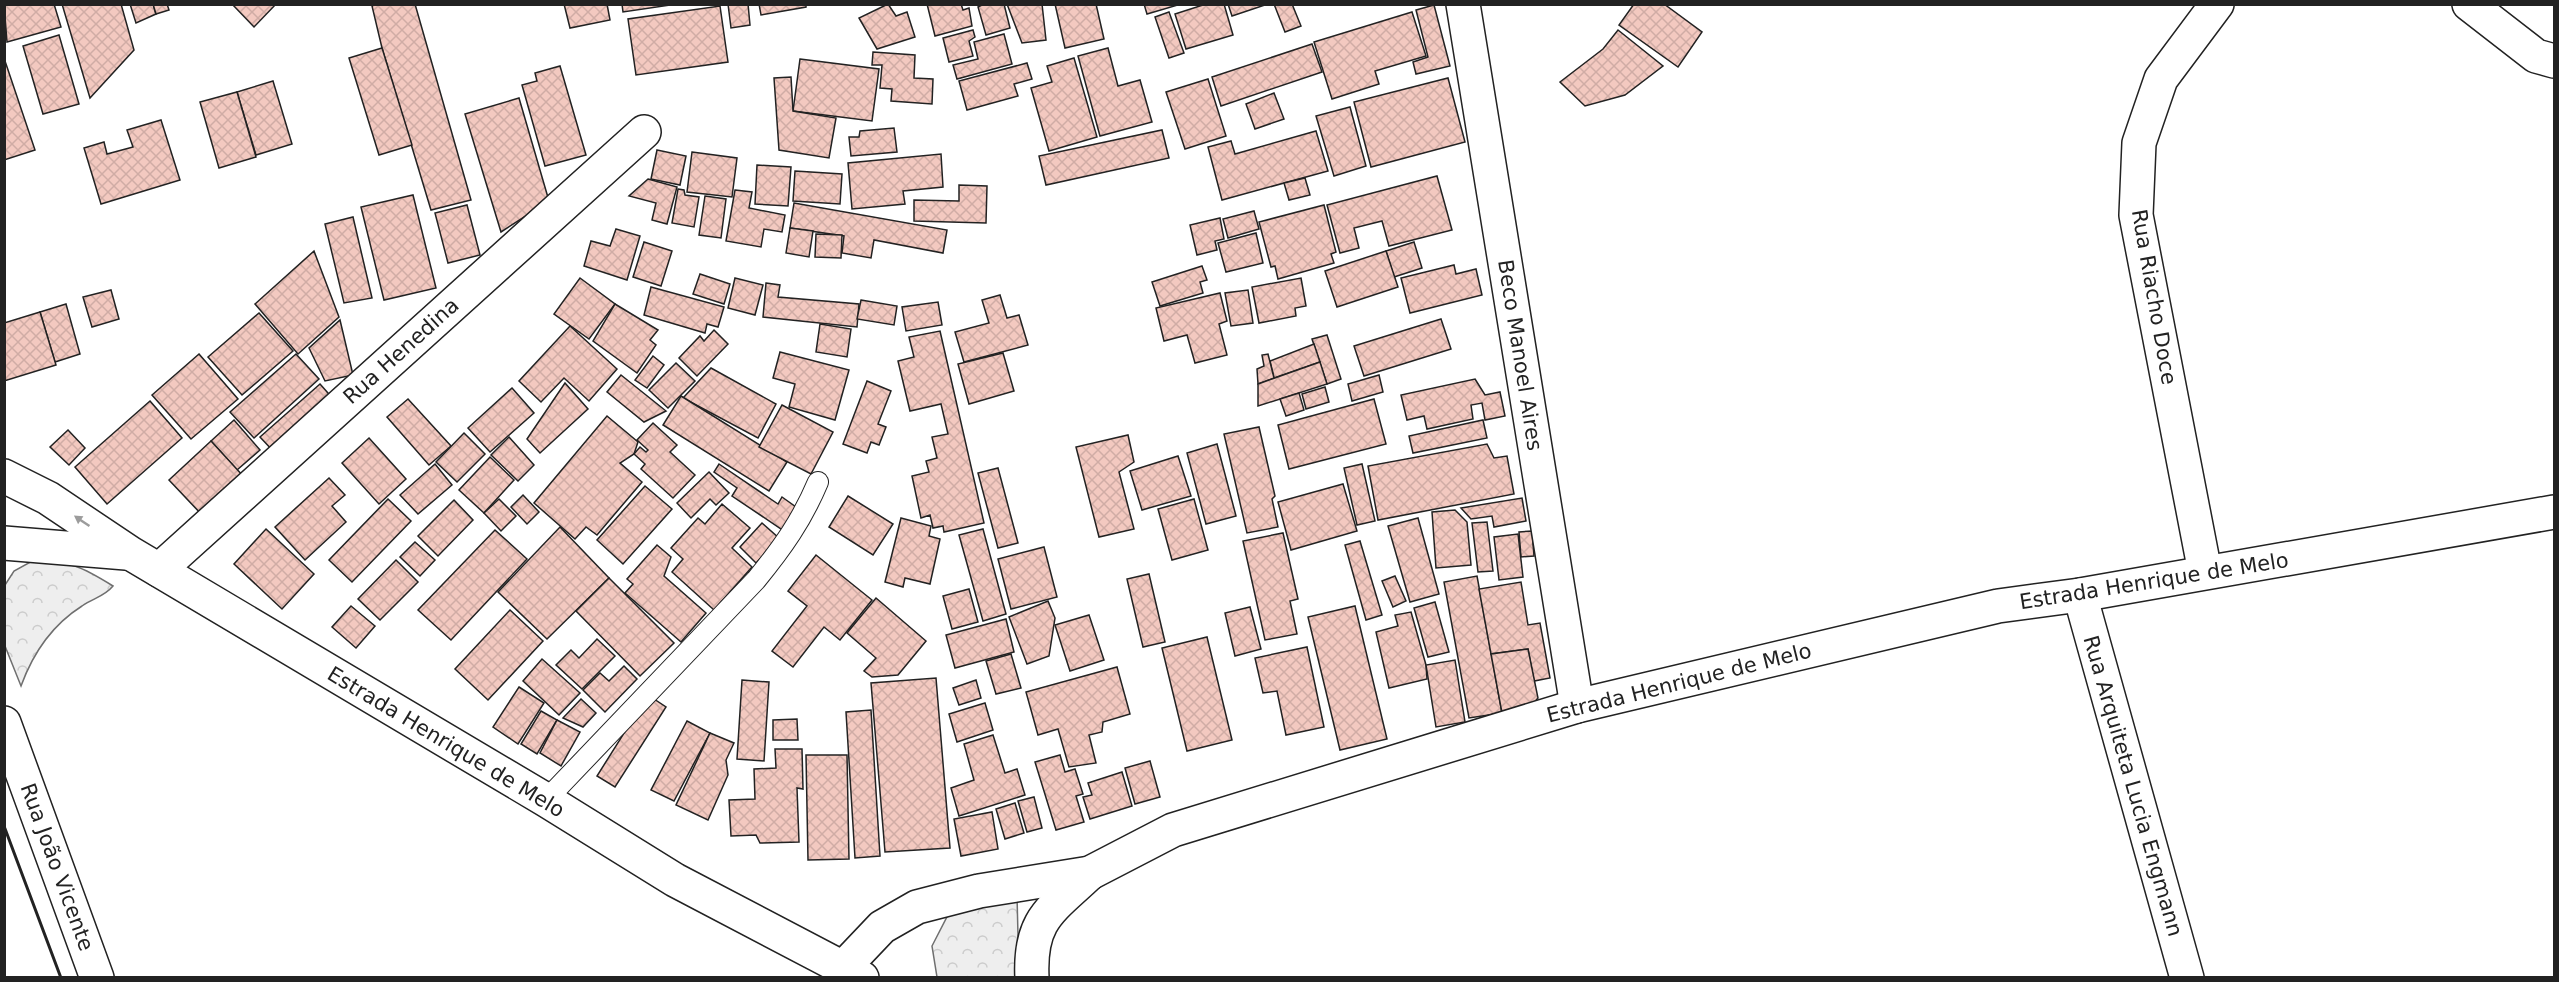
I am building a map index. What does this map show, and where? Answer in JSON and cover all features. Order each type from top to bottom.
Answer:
[{"type":"main road","name":"Beco Manoel Aires","points":[[1463,4],[1577,706]]},
{"type":"main road","name":"Rua Riacho Doce","points":[[2205,572],[2136,215],[2139,143],[2161,79],[2217,4]]},
{"type":"main road","points":[[2469,4],[2536,56],[2554,61]]},
{"type":"main road","name":"Rua Henedina","points":[[159,570],[644,132]]},
{"type":"main road","name":"Estrada Henrique de Melo","points":[[4,476],[48,498],[130,553],[546,800],[675,880],[853,972],[882,927],[917,907],[979,891],[1090,873],[1173,830],[1577,706],[1998,606],[2080,595],[2554,512]]},
{"type":"main road","name":"Estrada Henrique de Melo","points":[[4,543],[130,553]]},
{"type":"main road","name":"Rua Arquiteta Lucia Engmann","points":[[2080,595],[2187,978]]},
{"type":"main road","name":"Rua João Vicente","points":[[4,723],[97,978]]},
{"type":"main road","points":[[1032,978],[1031,951],[1036,930],[1050,910],[1090,873]]},
{"type":"lane","points":[[546,800],[756,580],[786,543],[804,515],[818,482]]},
{"type":"green space","points":[[34,560],[75,566],[113,586],[106,593],[71,614],[53,631],[31,662],[21,686],[5,646],[5,585],[14,571]]},
{"type":"green space","points":[[1017,895],[1019,977],[937,977],[932,946],[949,913]]},
{"type":"building","points":[[4,4],[54,4],[61,27],[7,42]]},
{"type":"building","points":[[62,4],[121,4],[134,50],[90,98]]},
{"type":"building","points":[[130,4],[153,4],[156,14],[136,23]]},
{"type":"building","points":[[153,4],[167,4],[169,10],[156,14]]},
{"type":"building","points":[[232,4],[276,4],[254,27]]},
{"type":"building","points":[[376,4],[415,4],[471,200],[431,210],[382,48],[372,6]]},
{"type":"building","points":[[564,4],[607,4],[610,20],[570,28]]},
{"type":"building","points":[[622,4],[677,4],[623,12]]},
{"type":"building","points":[[728,4],[748,4],[750,25],[731,28]]},
{"type":"building","points":[[759,4],[806,4],[806,7],[761,15]]},
{"type":"building","points":[[888,4],[896,16],[907,12],[915,37],[877,49],[859,18]]},
{"type":"building","points":[[927,4],[961,4],[963,10],[969,8],[972,26],[935,36]]},
{"type":"building","points":[[984,4],[1004,4],[1010,28],[986,35],[978,7]]},
{"type":"building","points":[[1007,4],[1042,4],[1046,40],[1022,43]]},
{"type":"building","points":[[1055,4],[1096,4],[1104,39],[1065,48]]},
{"type":"building","points":[[1144,4],[1177,4],[1178,5],[1147,14]]},
{"type":"building","points":[[1206,4],[1224,4],[1233,35],[1186,49],[1175,14]]},
{"type":"building","points":[[1228,4],[1265,4],[1265,5],[1232,16]]},
{"type":"building","points":[[1274,4],[1292,4],[1301,26],[1285,32]]},
{"type":"building","points":[[1634,4],[1664,4],[1702,32],[1678,67],[1619,25]]},
{"type":"building","points":[[1434,5],[1450,66],[1416,74],[1413,62],[1428,57],[1416,10]]},
{"type":"building","points":[[720,6],[728,62],[636,75],[628,19]]},
{"type":"building","points":[[1169,12],[1184,53],[1169,58],[1155,17]]},
{"type":"building","points":[[1412,12],[1426,56],[1375,71],[1379,84],[1332,99],[1314,42]]},
{"type":"building","points":[[973,30],[975,37],[969,41],[973,56],[949,62],[943,38]]},
{"type":"building","points":[[1618,30],[1663,66],[1625,95],[1585,106],[1560,82],[1603,49]]},
{"type":"building","points":[[1004,34],[1012,64],[957,79],[953,65],[978,59],[974,42]]},
{"type":"building","points":[[59,35],[79,104],[43,114],[23,46]]},
{"type":"building","points":[[1312,44],[1322,72],[1221,106],[1212,77]]},
{"type":"building","points":[[382,48],[412,145],[379,155],[349,58]]},
{"type":"building","points":[[1108,48],[1118,86],[1140,80],[1152,122],[1100,136],[1078,56]]},
{"type":"building","points":[[873,52],[915,55],[914,78],[933,79],[932,104],[891,101],[892,89],[880,88],[882,65],[872,65]]},
{"type":"building","points":[[4,58],[35,150],[4,160]]},
{"type":"building","points":[[1074,58],[1097,137],[1049,151],[1031,88],[1052,82],[1047,66]]},
{"type":"building","points":[[800,59],[879,69],[872,121],[793,111]]},
{"type":"building","points":[[1027,63],[1032,79],[1014,84],[1018,96],[967,110],[959,81]]},
{"type":"building","points":[[560,66],[586,155],[545,166],[522,85],[537,81],[535,73]]},
{"type":"building","points":[[791,77],[793,111],[836,118],[829,158],[779,150],[774,78]]},
{"type":"building","points":[[1448,78],[1465,142],[1371,167],[1354,102]]},
{"type":"building","points":[[1208,79],[1226,136],[1185,149],[1166,92]]},
{"type":"building","points":[[273,81],[292,144],[256,155],[237,92]]},
{"type":"building","points":[[237,92],[256,157],[219,168],[200,102]]},
{"type":"building","points":[[1274,93],[1284,119],[1255,129],[1246,104]]},
{"type":"building","points":[[519,98],[549,201],[501,232],[465,114]]},
{"type":"building","points":[[1350,107],[1366,166],[1334,176],[1316,116]]},
{"type":"building","points":[[161,120],[180,180],[101,204],[84,148],[104,142],[107,154],[133,147],[127,130]]},
{"type":"building","points":[[894,128],[897,152],[851,156],[849,137],[859,137],[860,131]]},
{"type":"building","points":[[1162,130],[1169,158],[1046,185],[1039,156]]},
{"type":"building","points":[[1316,131],[1328,171],[1222,200],[1208,147],[1231,141],[1235,154]]},
{"type":"building","points":[[657,150],[686,156],[680,185],[651,179]]},
{"type":"building","points":[[692,152],[737,158],[732,197],[687,192]]},
{"type":"building","points":[[941,154],[943,187],[903,191],[905,204],[852,209],[848,163]]},
{"type":"building","points":[[757,165],[791,167],[788,206],[755,204]]},
{"type":"building","points":[[795,171],[842,174],[840,204],[793,201]]},
{"type":"building","points":[[1437,176],[1452,230],[1389,246],[1382,221],[1354,228],[1359,248],[1340,253],[1327,205]]},
{"type":"building","points":[[1305,178],[1310,195],[1289,200],[1284,183]]},
{"type":"building","points":[[648,179],[677,187],[667,224],[652,220],[656,203],[629,196]]},
{"type":"building","points":[[959,185],[987,186],[986,223],[914,221],[914,200],[959,201]]},
{"type":"building","points":[[678,189],[684,190],[685,195],[699,197],[694,227],[672,223]]},
{"type":"building","points":[[735,190],[752,192],[749,208],[785,215],[782,232],[764,229],[761,247],[726,241]]},
{"type":"building","points":[[413,195],[436,288],[384,300],[361,207]]},
{"type":"building","points":[[705,196],[726,199],[721,238],[699,235]]},
{"type":"building","points":[[794,203],[947,230],[943,253],[874,240],[871,258],[842,253],[844,236],[790,228]]},
{"type":"building","points":[[467,205],[480,255],[448,263],[435,213]]},
{"type":"building","points":[[1324,205],[1336,252],[1331,254],[1334,263],[1278,279],[1275,266],[1271,267],[1259,222]]},
{"type":"building","points":[[1254,211],[1259,229],[1228,238],[1223,219]]},
{"type":"building","points":[[353,217],[372,298],[344,303],[325,224]]},
{"type":"building","points":[[1220,218],[1224,239],[1215,241],[1217,250],[1197,255],[1190,225]]},
{"type":"building","points":[[790,228],[813,231],[809,257],[786,253]]},
{"type":"building","points":[[616,229],[640,236],[627,280],[584,266],[591,241],[610,246]]},
{"type":"building","points":[[1256,233],[1263,263],[1226,272],[1218,243]]},
{"type":"building","points":[[816,234],[842,235],[841,258],[815,257]]},
{"type":"building","points":[[644,242],[672,251],[661,286],[633,277]]},
{"type":"building","points":[[1414,242],[1422,268],[1394,277],[1386,251]]},
{"type":"building","points":[[314,251],[339,317],[298,354],[255,304]]},
{"type":"building","points":[[1386,251],[1398,287],[1337,307],[1325,271]]},
{"type":"building","points":[[1454,265],[1456,274],[1476,269],[1482,295],[1410,313],[1401,278]]},
{"type":"building","points":[[1202,266],[1207,280],[1200,282],[1203,293],[1160,306],[1152,282]]},
{"type":"building","points":[[700,274],[730,284],[724,304],[693,294]]},
{"type":"building","points":[[580,278],[615,304],[589,339],[554,314]]},
{"type":"building","points":[[735,278],[763,285],[755,315],[728,308]]},
{"type":"building","points":[[1301,278],[1306,306],[1295,308],[1296,316],[1259,323],[1252,287]]},
{"type":"building","points":[[766,283],[780,285],[778,297],[859,304],[857,327],[763,317]]},
{"type":"building","points":[[651,287],[724,307],[718,327],[707,324],[705,333],[644,315]]},
{"type":"building","points":[[111,290],[119,319],[92,327],[83,297]]},
{"type":"building","points":[[1248,290],[1253,323],[1231,326],[1225,293]]},
{"type":"building","points":[[1220,293],[1227,321],[1219,324],[1227,355],[1195,363],[1187,335],[1164,341],[1156,308]]},
{"type":"building","points":[[1000,295],[1007,318],[1019,315],[1028,345],[964,362],[955,332],[989,323],[982,300]]},
{"type":"building","points":[[861,300],[897,306],[894,325],[857,319]]},
{"type":"building","points":[[938,302],[942,325],[906,331],[902,307]]},
{"type":"building","points":[[66,304],[80,354],[55,362],[40,312]]},
{"type":"building","points":[[615,304],[658,330],[650,340],[656,345],[637,373],[593,341]]},
{"type":"building","points":[[40,312],[56,365],[4,381],[4,323]]},
{"type":"building","points":[[259,313],[293,351],[242,395],[208,357]]},
{"type":"building","points":[[1441,319],[1451,349],[1364,376],[1354,346]]},
{"type":"building","points":[[340,320],[353,375],[325,381],[309,348]]},
{"type":"building","points":[[820,324],[851,329],[847,357],[816,352]]},
{"type":"building","points":[[570,326],[617,369],[589,401],[564,378],[541,402],[519,381]]},
{"type":"building","points":[[714,330],[728,344],[697,376],[679,358],[700,336],[704,341]]},
{"type":"building","points":[[940,331],[984,523],[944,532],[943,526],[933,528],[930,515],[921,518],[912,476],[929,472],[926,461],[937,458],[932,437],[948,434],[941,404],[910,411],[898,361],[914,357],[909,337]]},
{"type":"building","points":[[1327,335],[1341,379],[1327,384],[1312,339]]},
{"type":"building","points":[[1314,344],[1320,362],[1274,378],[1270,361]]},
{"type":"building","points":[[780,352],[849,370],[835,420],[789,407],[795,384],[773,378]]},
{"type":"building","points":[[1003,353],[1014,391],[969,404],[958,364]]},
{"type":"building","points":[[199,354],[238,399],[191,439],[152,395]]},
{"type":"building","points":[[296,354],[319,379],[254,438],[230,412]]},
{"type":"building","points":[[1268,354],[1274,378],[1258,384],[1257,369],[1264,366],[1262,355]]},
{"type":"building","points":[[653,356],[664,365],[647,388],[635,380]]},
{"type":"building","points":[[1320,362],[1327,384],[1258,406],[1258,384]]},
{"type":"building","points":[[676,363],[695,381],[668,408],[649,390]]},
{"type":"building","points":[[711,368],[776,404],[758,438],[683,398]]},
{"type":"building","points":[[621,375],[666,411],[644,422],[607,392]]},
{"type":"building","points":[[1379,375],[1383,392],[1352,401],[1348,384]]},
{"type":"building","points":[[1475,379],[1485,395],[1500,392],[1505,416],[1485,420],[1482,403],[1471,405],[1473,419],[1427,429],[1424,416],[1407,420],[1401,395]]},
{"type":"building","points":[[867,381],[891,391],[878,424],[886,427],[879,445],[871,442],[867,453],[843,444]]},
{"type":"building","points":[[565,383],[588,409],[540,453],[527,439]]},
{"type":"building","points":[[320,384],[335,401],[275,453],[260,437]]},
{"type":"building","points":[[1325,387],[1329,402],[1306,409],[1302,394]]},
{"type":"building","points":[[512,388],[534,413],[490,452],[468,428]]},
{"type":"building","points":[[1299,393],[1304,410],[1286,416],[1280,399]]},
{"type":"building","points":[[681,396],[787,462],[769,491],[663,425]]},
{"type":"building","points":[[408,399],[451,446],[429,465],[387,417]]},
{"type":"building","points":[[1374,399],[1386,444],[1289,469],[1278,425]]},
{"type":"building","points":[[150,401],[182,438],[107,504],[75,467]]},
{"type":"building","points":[[782,405],[833,432],[811,474],[759,447]]},
{"type":"building","points":[[607,416],[638,442],[634,454],[620,463],[642,482],[597,535],[586,527],[575,539],[534,503]]},
{"type":"building","points":[[234,420],[260,450],[237,470],[211,441]]},
{"type":"building","points":[[1483,420],[1487,438],[1413,453],[1409,436]]},
{"type":"building","points":[[653,423],[677,445],[670,452],[695,475],[673,498],[641,469],[645,464],[634,454],[640,447],[646,452],[648,450],[637,440]]},
{"type":"building","points":[[1259,427],[1275,496],[1272,499],[1278,527],[1247,533],[1224,434]]},
{"type":"building","points":[[68,430],[85,448],[69,465],[50,447]]},
{"type":"building","points":[[464,433],[485,454],[457,482],[436,462]]},
{"type":"building","points":[[1128,435],[1134,462],[1119,472],[1134,529],[1099,537],[1076,447]]},
{"type":"building","points":[[509,437],[534,465],[518,481],[491,455]]},
{"type":"building","points":[[369,438],[406,479],[379,504],[342,463]]},
{"type":"building","points":[[211,441],[244,477],[203,516],[169,480]]},
{"type":"building","points":[[1217,444],[1236,516],[1206,524],[1187,453]]},
{"type":"building","points":[[1487,444],[1494,458],[1507,456],[1514,494],[1378,520],[1368,466]]},
{"type":"building","points":[[1178,456],[1191,496],[1142,510],[1130,471]]},
{"type":"building","points":[[490,457],[514,480],[484,513],[459,490]]},
{"type":"building","points":[[435,464],[452,485],[418,514],[400,495]]},
{"type":"building","points":[[719,464],[778,504],[782,497],[796,507],[787,533],[732,496],[737,488],[714,472]]},
{"type":"building","points":[[1362,464],[1375,521],[1357,525],[1344,468]]},
{"type":"building","points":[[998,468],[1018,543],[998,548],[978,473]]},
{"type":"building","points":[[709,472],[729,493],[716,505],[710,499],[691,518],[677,503]]},
{"type":"building","points":[[329,478],[345,495],[332,506],[346,522],[305,560],[275,527]]},
{"type":"building","points":[[1343,484],[1357,531],[1291,550],[1278,502]]},
{"type":"building","points":[[645,486],[672,509],[623,564],[597,540]]},
{"type":"building","points":[[523,495],[539,512],[527,524],[511,507]]},
{"type":"building","points":[[848,496],[893,524],[873,555],[829,527]]},
{"type":"building","points":[[1522,498],[1526,521],[1494,527],[1492,516],[1471,519],[1461,508]]},
{"type":"building","points":[[388,499],[411,521],[352,582],[329,560]]},
{"type":"building","points":[[499,499],[516,516],[501,531],[484,513]]},
{"type":"building","points":[[1194,499],[1208,550],[1172,560],[1158,509]]},
{"type":"building","points":[[454,500],[473,520],[438,556],[418,536]]},
{"type":"building","points":[[722,504],[750,528],[732,548],[752,567],[714,610],[672,572],[683,559],[671,548],[698,518],[705,524]]},
{"type":"building","points":[[1455,510],[1467,522],[1471,565],[1436,568],[1432,512]]},
{"type":"building","points":[[901,518],[931,526],[929,536],[940,539],[930,584],[905,578],[903,587],[885,582]]},
{"type":"building","points":[[1418,518],[1439,594],[1410,602],[1388,526]]},
{"type":"building","points":[[1487,522],[1493,571],[1478,572],[1472,523]]},
{"type":"building","points":[[762,523],[779,538],[756,563],[740,547]]},
{"type":"building","points":[[560,527],[609,578],[547,639],[498,592]]},
{"type":"building","points":[[266,529],[314,574],[282,609],[234,564]]},
{"type":"building","points":[[983,529],[1006,614],[983,621],[959,535]]},
{"type":"building","points":[[495,530],[527,559],[451,640],[418,610]]},
{"type":"building","points":[[1532,531],[1534,556],[1521,557],[1519,532]]},
{"type":"building","points":[[1283,533],[1298,599],[1290,601],[1297,634],[1265,640],[1243,541]]},
{"type":"building","points":[[1518,534],[1523,577],[1499,580],[1494,537]]},
{"type":"building","points":[[1360,541],[1382,615],[1366,620],[1345,545]]},
{"type":"building","points":[[415,542],[435,560],[420,576],[400,557]]},
{"type":"building","points":[[657,545],[671,557],[664,576],[706,613],[681,642],[625,593],[633,584],[627,579]]},
{"type":"building","points":[[1044,547],[1057,597],[1011,609],[998,559]]},
{"type":"building","points":[[816,555],[872,600],[840,640],[824,627],[793,667],[772,651],[807,606],[788,591]]},
{"type":"building","points":[[396,560],[418,582],[380,620],[358,599]]},
{"type":"building","points":[[1149,574],[1165,642],[1143,647],[1127,579]]},
{"type":"building","points":[[1395,576],[1406,601],[1393,607],[1382,581]]},
{"type":"building","points":[[1477,576],[1502,713],[1469,718],[1444,582]]},
{"type":"building","points":[[609,578],[674,643],[640,676],[576,611]]},
{"type":"building","points":[[1521,582],[1528,625],[1540,623],[1550,678],[1534,681],[1528,649],[1491,654],[1479,589]]},
{"type":"building","points":[[969,589],[978,622],[952,629],[943,596]]},
{"type":"building","points":[[876,598],[926,641],[898,675],[872,677],[864,671],[876,658],[847,633]]},
{"type":"building","points":[[1048,601],[1055,618],[1049,656],[1027,664],[1009,617]]},
{"type":"building","points":[[1435,602],[1449,652],[1428,657],[1414,608]]},
{"type":"building","points":[[351,606],[375,626],[356,648],[332,627]]},
{"type":"building","points":[[1355,606],[1387,739],[1340,750],[1308,617]]},
{"type":"building","points":[[1250,607],[1261,649],[1235,656],[1225,613]]},
{"type":"building","points":[[510,610],[543,641],[488,700],[455,669]]},
{"type":"building","points":[[1411,612],[1426,665],[1427,679],[1389,688],[1376,632],[1398,626],[1395,615]]},
{"type":"building","points":[[1089,615],[1104,660],[1070,671],[1055,625]]},
{"type":"building","points":[[1006,619],[1014,652],[955,668],[946,635]]},
{"type":"building","points":[[1207,637],[1232,740],[1187,751],[1162,648]]},
{"type":"building","points":[[597,639],[615,656],[582,689],[556,665],[571,650],[579,658]]},
{"type":"building","points":[[1307,647],[1324,727],[1286,735],[1277,691],[1263,693],[1255,658]]},
{"type":"building","points":[[1528,649],[1538,698],[1531,706],[1502,713],[1491,654]]},
{"type":"building","points":[[1011,654],[1021,688],[996,694],[986,661]]},
{"type":"building","points":[[542,659],[580,693],[559,715],[523,681]]},
{"type":"building","points":[[1455,660],[1465,722],[1436,727],[1426,665]]},
{"type":"building","points":[[624,666],[637,679],[605,712],[583,690],[600,673],[609,681]]},
{"type":"building","points":[[1117,667],[1130,714],[1103,722],[1102,732],[1089,735],[1096,763],[1069,767],[1058,729],[1038,735],[1026,692]]},
{"type":"building","points":[[936,678],[950,848],[885,852],[871,683]]},
{"type":"building","points":[[742,680],[769,682],[764,761],[737,759]]},
{"type":"building","points":[[976,680],[981,698],[959,705],[953,688]]},
{"type":"building","points":[[519,687],[544,703],[518,744],[493,727]]},
{"type":"building","points":[[648,695],[666,707],[615,787],[597,776]]},
{"type":"building","points":[[581,699],[596,713],[583,727],[563,718]]},
{"type":"building","points":[[985,703],[993,730],[957,742],[949,714]]},
{"type":"building","points":[[871,710],[880,856],[855,858],[846,712]]},
{"type":"building","points":[[541,711],[557,720],[537,754],[521,744]]},
{"type":"building","points":[[797,719],[798,740],[773,740],[773,720]]},
{"type":"building","points":[[557,720],[580,732],[561,766],[540,753]]},
{"type":"building","points":[[687,721],[710,733],[674,801],[651,790]]},
{"type":"building","points":[[710,733],[734,743],[726,760],[728,775],[708,820],[676,805]]},
{"type":"building","points":[[993,735],[1005,773],[1017,769],[1025,795],[959,816],[951,788],[974,780],[964,744]]},
{"type":"building","points":[[775,749],[802,749],[803,789],[797,788],[799,842],[760,843],[756,835],[731,836],[729,800],[755,799],[754,769],[776,768]]},
{"type":"building","points":[[806,755],[847,755],[849,859],[808,860]]},
{"type":"building","points":[[1060,755],[1065,772],[1075,769],[1083,794],[1076,796],[1084,822],[1056,830],[1035,762]]},
{"type":"building","points":[[1150,761],[1160,797],[1135,804],[1125,768]]},
{"type":"building","points":[[1122,772],[1132,806],[1090,819],[1083,797],[1092,795],[1088,783]]},
{"type":"building","points":[[1034,797],[1042,828],[1027,832],[1018,801]]},
{"type":"building","points":[[1015,803],[1024,833],[1005,839],[996,809]]},
{"type":"building","points":[[992,812],[998,849],[961,856],[954,819]]},
{"type":"wall","points":[[4,826],[61,978]]}]
